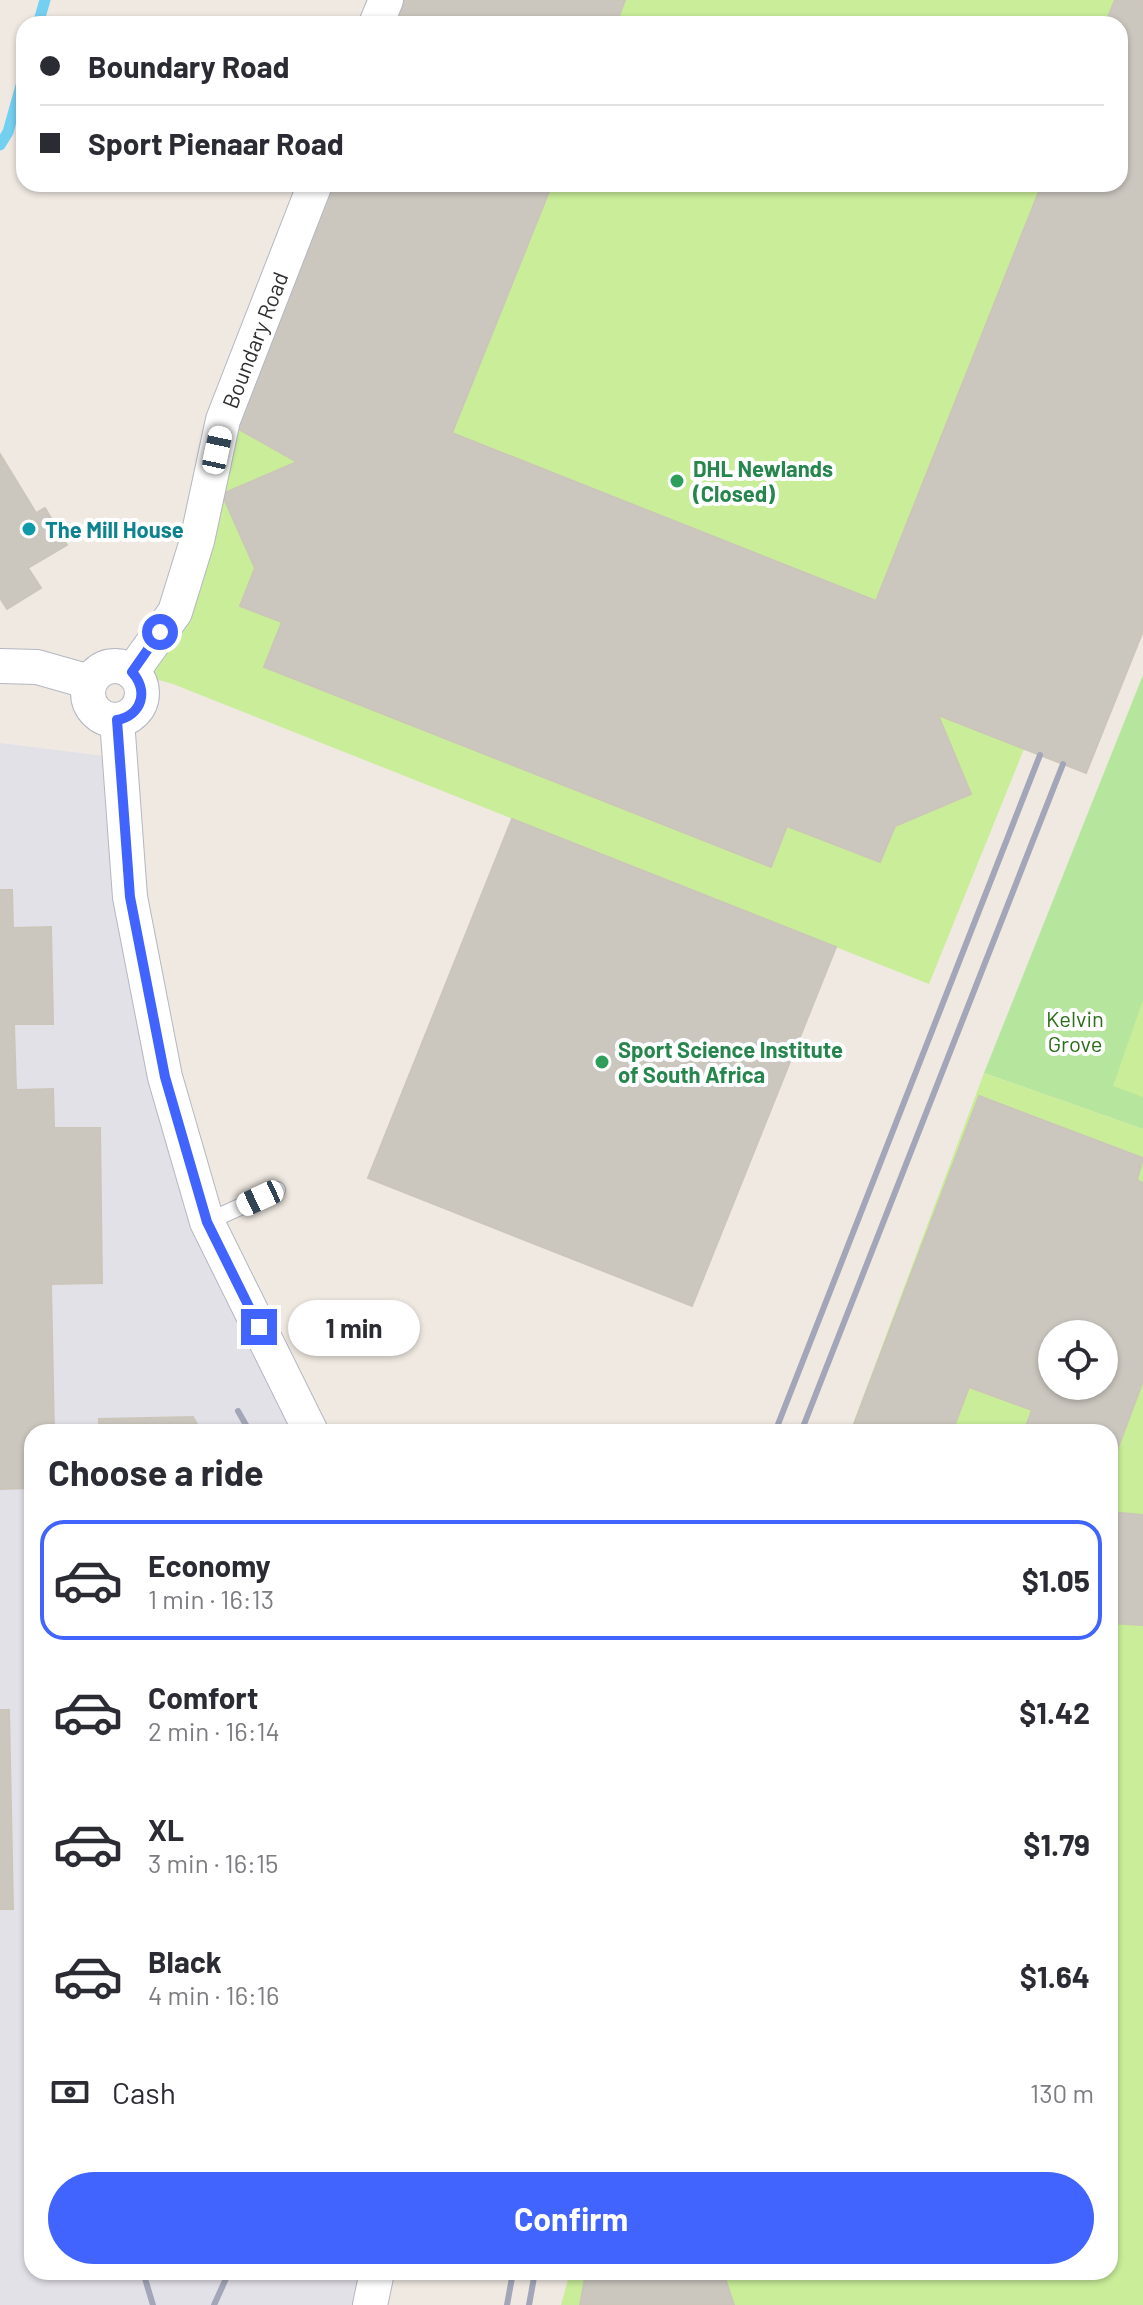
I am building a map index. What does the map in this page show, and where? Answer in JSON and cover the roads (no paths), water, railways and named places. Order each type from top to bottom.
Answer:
[{"type":"street","name":"Boundary Road","points":[[132,672],[175,612],[197,541],[223,420],[312,192]]},
{"type":"street","points":[[0,666],[37,667],[90,682]]},
{"type":"street","points":[[108,666],[123,667],[132,672],[141,684],[142,699],[131,715],[117,720],[102,717],[94,711],[88,697],[90,682],[108,666]]},
{"type":"street","points":[[117,720],[130,897],[165,1077],[207,1222],[307,1424]]},
{"type":"street","points":[[370,2305],[375,2280]]},
{"type":"lane","points":[[207,1222],[277,1190]]},
{"type":"waterway","points":[[40,16],[45,0]]},
{"type":"waterway","points":[[0,145],[8,132],[16,104]]},
{"type":"railway","points":[[778,1424],[1040,755]]},
{"type":"railway","points":[[804,1424],[1063,764]]},
{"type":"railway","points":[[238,1411],[245,1424]]},
{"type":"railway","points":[[145,2280],[153,2305]]},
{"type":"railway","points":[[214,2305],[225,2280]]},
{"type":"railway","points":[[507,2305],[512,2280]]},
{"type":"railway","points":[[529,2305],[534,2280]]},
{"type":"place","name":"DHL Newlands (Closed)","points":[[677,481]]},
{"type":"place","name":"The Mill House","points":[[29,529]]},
{"type":"place","name":"Sport Science Institute of South Africa","points":[[602,1062]]},
{"type":"park label","name":"Kelvin Grove","points":[[1075,1030]]}]
